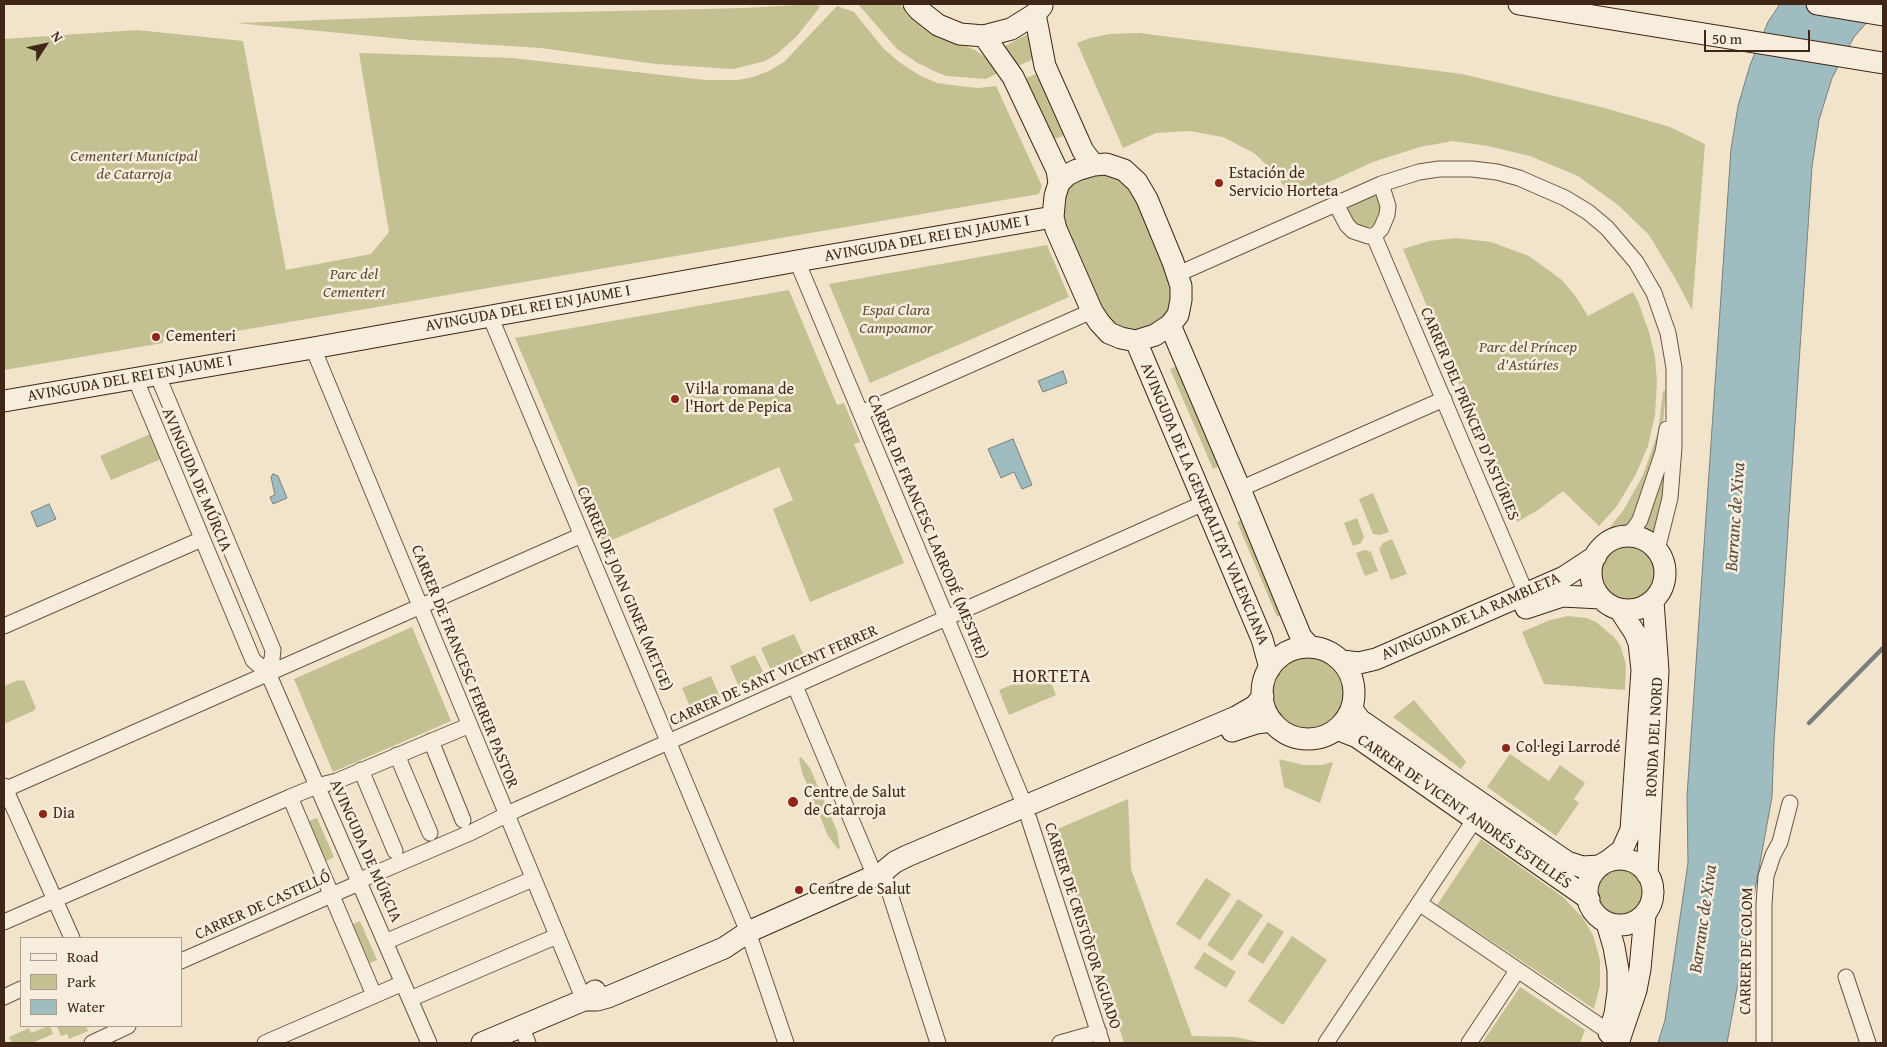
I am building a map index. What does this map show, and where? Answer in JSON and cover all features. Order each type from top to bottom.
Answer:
[{"type":"street","points":[[914,4],[938,25],[960,34],[984,36],[1011,29],[1040,9],[1045,66],[1083,151],[1094,165]]},
{"type":"street","points":[[1519,4],[1883,63]]},
{"type":"street","points":[[1817,4],[1883,15]]},
{"type":"street","points":[[984,36],[1013,78],[1053,162],[1059,183],[1055,196],[1053,217],[1056,229],[1098,322],[1109,332],[1121,338],[1136,341],[1154,335],[1170,325],[1178,315],[1181,286],[1178,274],[1147,199],[1137,182],[1115,166],[1106,164],[1077,170],[1059,183]]},
{"type":"street","points":[[1178,274],[1381,184],[1408,174],[1439,169],[1472,169],[1496,172],[1542,187],[1588,212],[1625,247],[1636,262],[1654,293],[1668,333],[1674,368],[1674,447],[1670,498],[1657,550]]},
{"type":"street","points":[[1336,204],[1347,225],[1353,231],[1374,236],[1381,229],[1387,215],[1388,206],[1381,184]]},
{"type":"street","name":"AVINGUDA DEL REI EN JAUME I","points":[[4,401],[1053,217]]},
{"type":"street","name":"CARRER DEL PRÍNCEP D'ASTÚRIES","points":[[1374,236],[1529,600]]},
{"type":"street","name":"CARRER DE FRANCESC LARRODÉ (MESTRE)","points":[[797,261],[1027,813]]},
{"type":"street","points":[[861,413],[1092,311]]},
{"type":"street","name":"CARRER DE JOAN GINER (METGE)","points":[[490,316],[748,932],[786,1043]]},
{"type":"street","points":[[1170,325],[1301,637],[1310,647]]},
{"type":"street","name":"AVINGUDA DE LA GENERALITAT VALENCIANA","points":[[1136,341],[1262,639],[1270,668]]},
{"type":"street","name":"CARRER DE FRANCESC FERRER PASTOR","points":[[313,348],[584,1000]]},
{"type":"street","name":"AVINGUDA DE MÚRCIA","points":[[157,374],[272,650],[268,674]]},
{"type":"street","name":"AVINGUDA DE MÚRCIA","points":[[135,378],[253,660],[268,674],[429,1043]]},
{"type":"street","points":[[1625,536],[1637,537],[1648,542],[1657,550],[1666,570],[1662,587],[1653,601],[1644,607],[1634,610],[1620,610],[1607,604],[1601,598],[1595,589],[1592,578],[1592,566],[1596,556],[1608,542],[1625,536],[1638,525],[1663,452],[1673,398]]},
{"type":"street","points":[[1240,490],[1444,399]]},
{"type":"street","name":"CARRER DE SANT VICENT FERRER","points":[[359,882],[1204,503]]},
{"type":"street","points":[[72,937],[4,788],[582,535]]},
{"type":"street","points":[[4,626],[202,539]]},
{"type":"street","name":"AVINGUDA DE LA RAMBLETA","points":[[1354,687],[1366,676],[1529,600],[1596,556]]},
{"type":"street","name":"AVINGUDA DE LA RAMBLETA","points":[[1342,661],[1359,663],[1376,659],[1529,600],[1562,596],[1601,598]]},
{"type":"street","name":"RONDA DEL NORD","points":[[1647,874],[1658,670],[1653,601]]},
{"type":"street","name":"RONDA DEL NORD","points":[[1604,864],[1622,850],[1631,830],[1642,670],[1639,643],[1635,633],[1620,610]]},
{"type":"street","points":[[1310,647],[1319,648],[1331,653],[1342,661],[1350,673],[1354,687],[1352,709],[1346,720],[1337,729],[1324,737],[1302,739],[1283,732],[1272,721],[1266,710],[1263,696],[1263,684],[1270,668],[1281,656],[1292,650],[1310,647]]},
{"type":"street","points":[[795,686],[879,874],[938,1043]]},
{"type":"street","points":[[1027,813],[1236,717],[1255,706],[1263,696]]},
{"type":"street","name":"CARRER DE VICENT ANDRÉS ESTELLÉS","points":[[1352,709],[1360,720],[1567,862],[1582,867],[1604,864]]},
{"type":"street","points":[[482,1043],[524,1035],[584,1000],[608,997],[724,948],[748,932],[879,874],[907,856],[1027,813],[1256,722],[1272,721]]},
{"type":"street","points":[[4,922],[290,797],[317,786],[337,781],[470,725]]},
{"type":"street","name":"CARRER DE VICENT ANDRÉS ESTELLÉS","points":[[1337,729],[1357,737],[1589,900]]},
{"type":"street","points":[[431,741],[463,820]]},
{"type":"street","points":[[397,755],[430,833]]},
{"type":"street","points":[[361,770],[395,850]]},
{"type":"street","points":[[290,797],[374,995]]},
{"type":"street","name":"CARRER DE COLOM","points":[[1764,1043],[1766,876],[1773,855],[1780,842],[1790,803]]},
{"type":"street","name":"CARRER DE CRISTÒFOR AGUADO","points":[[1027,813],[1100,1037]]},
{"type":"street","points":[[1326,1043],[1475,820]]},
{"type":"street","points":[[1621,860],[1631,861],[1640,866],[1647,874],[1652,884],[1654,895],[1651,906],[1645,915],[1636,921],[1626,925],[1607,923],[1597,916],[1591,908],[1588,889],[1590,881],[1604,864],[1621,860]]},
{"type":"street","points":[[385,942],[533,880]]},
{"type":"street","name":"CARRER DE CASTELLÓ","points":[[182,961],[359,882]]},
{"type":"street","points":[[1419,903],[1611,1039]]},
{"type":"street","points":[[1611,1039],[1636,990],[1645,915]]},
{"type":"street","points":[[1607,923],[1618,970],[1618,992],[1611,1039]]},
{"type":"street","points":[[410,999],[557,936]]},
{"type":"street","points":[[1469,1043],[1517,971]]},
{"type":"street","points":[[1846,977],[1868,1043]]},
{"type":"street","points":[[265,1043],[403,983]]},
{"type":"street","points":[[4,996],[20,989]]},
{"type":"street","points":[[92,1043],[117,1038],[127,1027]]},
{"type":"street","points":[[1060,1043],[1100,1037]]},
{"type":"green space","points":[[816,4],[820,7],[797,36],[777,54],[765,61],[733,69],[656,64],[541,48],[413,40],[236,23],[485,14],[744,8]]},
{"type":"green space","points":[[858,4],[899,4],[927,30],[943,39],[975,50],[989,60],[998,73],[986,79],[947,76],[938,73],[916,62],[897,49]]},
{"type":"green space","points":[[837,6],[854,12],[883,48],[899,62],[919,75],[937,83],[978,88],[996,86],[1042,186],[1039,194],[184,340],[183,334],[163,337],[163,343],[4,370],[4,39],[137,30],[243,41],[286,270],[371,254],[389,232],[359,53],[512,58],[706,80],[738,80],[769,71],[784,62]]},
{"type":"green space","points":[[1139,33],[1462,74],[1605,108],[1670,127],[1705,144],[1692,310],[1649,235],[1618,205],[1578,176],[1530,156],[1488,146],[1453,141],[1420,147],[1373,162],[1292,199],[1276,174],[1254,153],[1223,137],[1190,131],[1156,133],[1123,148],[1077,43],[1110,34]]},
{"type":"green space","points":[[1028,34],[1034,59],[1015,67],[1003,47]]},
{"type":"green space","points":[[1038,73],[1065,135],[1050,141],[1022,80]]},
{"type":"green space","points":[[1098,172],[1120,179],[1132,192],[1170,280],[1172,291],[1169,308],[1164,316],[1160,321],[1138,331],[1119,328],[1106,318],[1063,221],[1061,213],[1068,187],[1075,180]]},
{"type":"green space","points":[[1378,192],[1383,205],[1376,223],[1367,228],[1356,226],[1344,207]]},
{"type":"green space","name":"Parc del Príncep d'Astúries","points":[[1456,238],[1491,242],[1529,256],[1562,280],[1588,316],[1633,292],[1639,304],[1655,357],[1657,382],[1655,415],[1648,446],[1636,474],[1617,506],[1599,526],[1563,491],[1538,510],[1517,522],[1403,249],[1429,241]]},
{"type":"green space","name":"Espai Clara Campoamor","points":[[1047,245],[1069,297],[870,383],[829,284]]},
{"type":"green space","points":[[789,290],[837,405],[844,403],[860,442],[854,444],[904,563],[810,602],[773,509],[793,500],[779,467],[603,544],[515,338]]},
{"type":"green space","points":[[1177,366],[1220,466],[1213,469],[1170,369]]},
{"type":"green space","points":[[1666,390],[1662,435],[1631,524],[1602,537],[1623,511],[1643,475],[1658,432],[1663,391]]},
{"type":"green space","points":[[150,434],[161,459],[111,480],[100,456]]},
{"type":"green space","points":[[1669,441],[1666,495],[1655,537],[1641,530]]},
{"type":"green space","points":[[1373,493],[1389,532],[1380,535],[1373,534],[1359,499]]},
{"type":"green space","points":[[1357,518],[1364,537],[1361,543],[1353,546],[1344,523]]},
{"type":"green space","points":[[1242,519],[1282,614],[1277,617],[1237,522]]},
{"type":"green space","points":[[1392,539],[1407,574],[1391,580],[1379,549],[1383,543]]},
{"type":"green space","points":[[1623,547],[1633,547],[1643,551],[1651,559],[1655,574],[1651,589],[1643,597],[1633,601],[1623,601],[1613,597],[1605,589],[1601,579],[1601,569],[1605,559],[1613,551]]},
{"type":"green space","points":[[1365,550],[1371,552],[1378,571],[1365,576],[1356,553]]},
{"type":"green space","points":[[1568,616],[1587,618],[1596,622],[1614,637],[1620,645],[1626,664],[1625,690],[1544,684],[1522,632],[1550,620]]},
{"type":"green space","points":[[412,627],[451,721],[333,772],[294,679]]},
{"type":"green space","points":[[794,634],[805,658],[772,673],[761,648]]},
{"type":"green space","points":[[755,655],[765,676],[739,687],[730,666]]},
{"type":"green space","points":[[1309,656],[1323,659],[1335,667],[1343,679],[1346,693],[1343,707],[1335,719],[1323,727],[1309,730],[1295,727],[1283,719],[1275,707],[1272,693],[1275,679],[1283,667],[1295,659]]},
{"type":"green space","points":[[1046,671],[1056,695],[1009,715],[999,690]]},
{"type":"green space","points":[[711,676],[720,697],[691,709],[682,688]]},
{"type":"green space","points":[[24,680],[36,708],[4,724],[4,686]]},
{"type":"green space","points":[[1414,700],[1466,762],[1461,769],[1393,717]]},
{"type":"green space","points":[[1510,754],[1549,781],[1560,765],[1585,783],[1574,799],[1579,803],[1556,836],[1487,787]]},
{"type":"green space","points":[[801,757],[810,768],[837,831],[840,849],[837,848],[828,836],[802,772],[799,759]]},
{"type":"green space","points":[[1279,759],[1303,765],[1322,765],[1333,762],[1320,803],[1284,787]]},
{"type":"green space","points":[[1128,799],[1131,869],[1192,1036],[1235,1037],[1264,1043],[1124,1043],[1055,830]]},
{"type":"green space","points":[[317,818],[334,857],[326,861],[309,821]]},
{"type":"green space","points":[[1481,839],[1563,897],[1582,917],[1593,935],[1600,960],[1600,985],[1594,1009],[1437,905]]},
{"type":"green space","points":[[1620,868],[1633,872],[1639,878],[1643,891],[1639,904],[1633,910],[1620,914],[1607,910],[1601,904],[1597,891],[1601,878],[1607,872]]},
{"type":"green space","points":[[1206,878],[1231,894],[1200,940],[1176,924]]},
{"type":"green space","points":[[1238,899],[1263,915],[1232,961],[1207,945]]},
{"type":"green space","points":[[360,921],[377,960],[370,963],[353,924]]},
{"type":"green space","points":[[1268,922],[1284,932],[1263,964],[1247,954]]},
{"type":"green space","points":[[1292,936],[1327,960],[1283,1025],[1248,1001]]},
{"type":"green space","points":[[1204,952],[1236,972],[1226,988],[1194,968]]},
{"type":"green space","points":[[1520,987],[1585,1030],[1580,1043],[1482,1043]]},
{"type":"green space","points":[[50,1027],[53,1034],[32,1043],[12,1043],[9,1037],[29,1028],[31,1033]]},
{"type":"green space","points":[[57,1027],[86,1027],[88,1031],[69,1039],[67,1034],[61,1036]]},
{"type":"water","name":"Barranc de Xiva","points":[[1780,4],[1883,4],[1854,37],[1832,78],[1819,120],[1812,167],[1774,741],[1772,797],[1727,1043],[1658,1043],[1665,1020],[1688,863],[1687,796],[1731,149],[1738,106],[1750,65],[1768,22]]},
{"type":"water","points":[[1063,371],[1067,383],[1043,392],[1038,381]]},
{"type":"water","points":[[1013,439],[1032,485],[1022,489],[1014,472],[1001,478],[988,449]]},
{"type":"water","points":[[273,474],[278,476],[287,498],[273,504],[270,497],[275,495],[271,477]]},
{"type":"water","points":[[49,504],[56,519],[37,527],[31,512]]},
{"type":"waterway","points":[[1809,723],[1883,648]]},
{"type":"place","name":"Estación de Servicio Horteta","points":[[1219,183]]},
{"type":"place","name":"Cementeri","points":[[156,337]]},
{"type":"place","name":"Vil·la romana de l'Hort de Pepica","points":[[675,399]]},
{"type":"place","name":"Col·legi Larrodé","points":[[1506,748]]},
{"type":"place","name":"Centre de Salut de Catarroja","points":[[793,802]]},
{"type":"place","name":"Dia","points":[[43,814]]},
{"type":"place","name":"Centre de Salut","points":[[799,890]]},
{"type":"district","name":"HORTETA","points":[[1052,677]]},
{"type":"park label","name":"Cementeri Municipal de Catarroja","points":[[134,166]]},
{"type":"park label","name":"Parc del Cementeri","points":[[354,284]]}]
